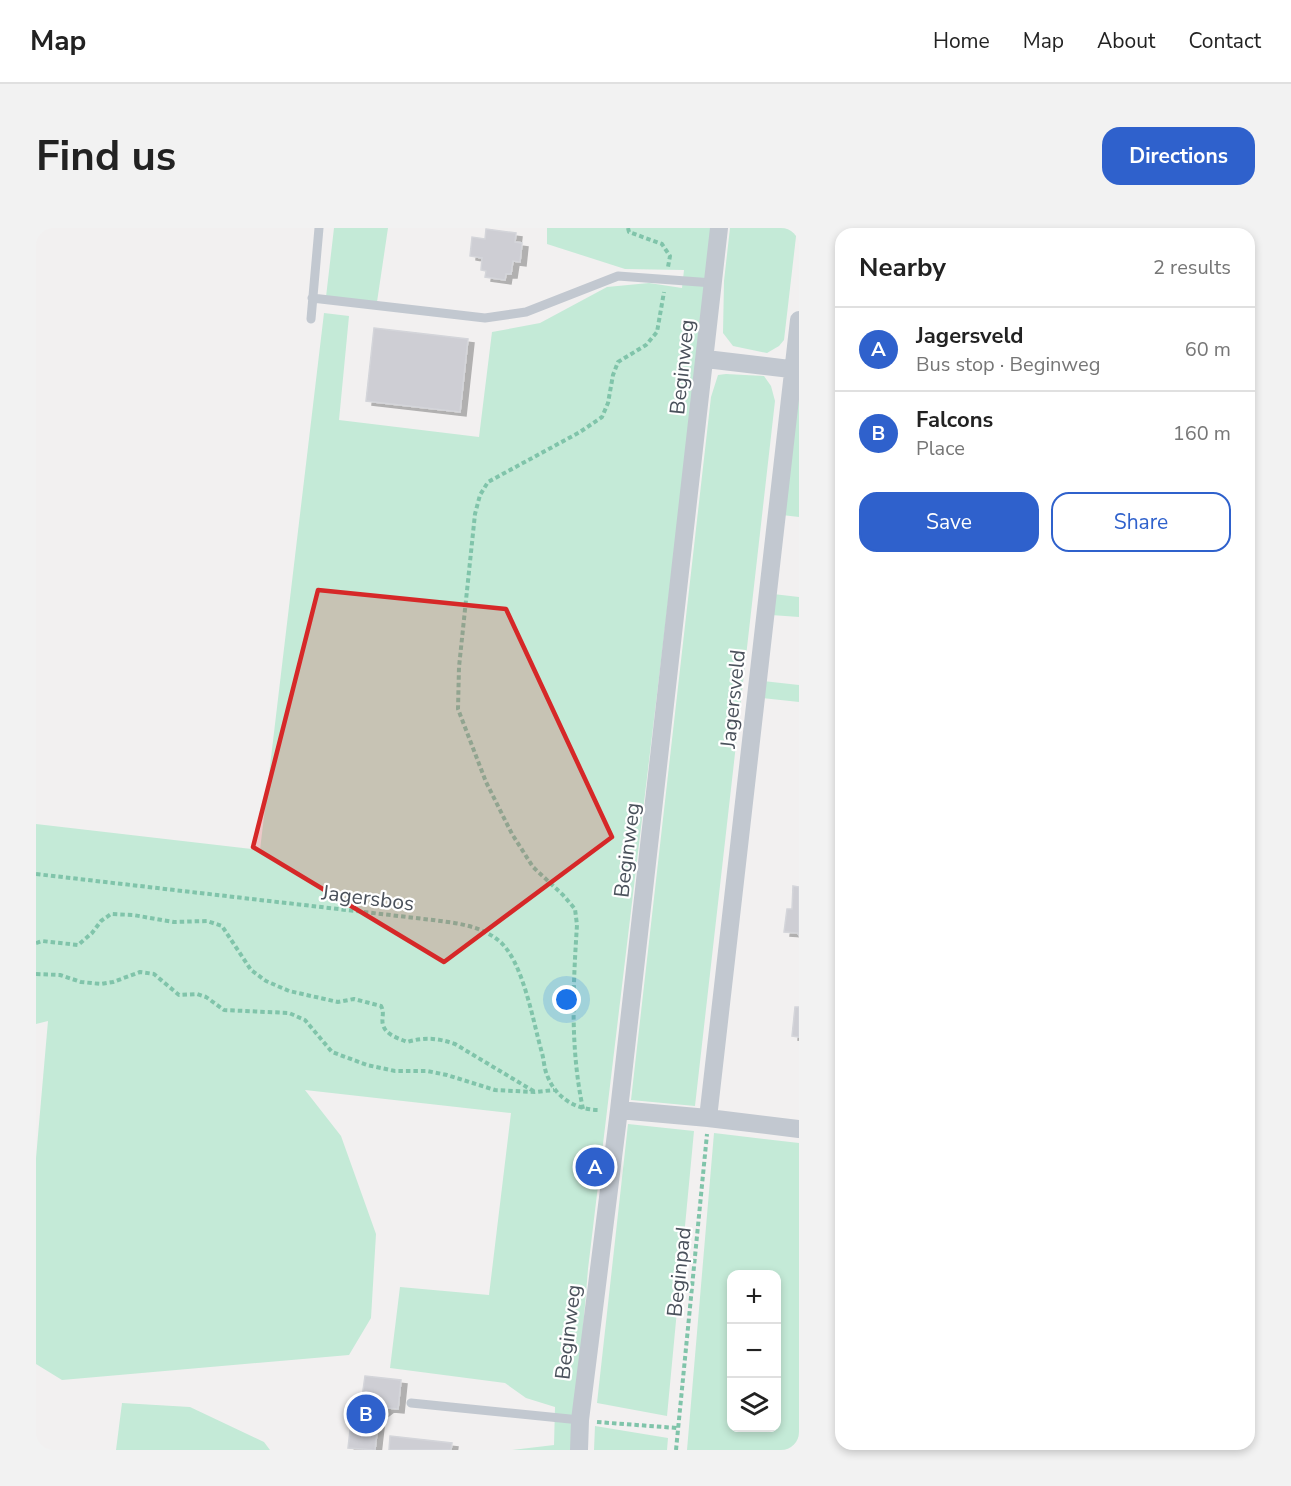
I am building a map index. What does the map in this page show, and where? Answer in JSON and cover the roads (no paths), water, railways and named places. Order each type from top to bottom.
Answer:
[{"type":"street","name":"Beginweg","points":[[579,1450],[580,1420],[619,1110],[706,359],[719,228]]},
{"type":"street","name":"Jagersveld","points":[[708,1118],[796,369],[799,320]]},
{"type":"street","points":[[706,359],[796,369]]},
{"type":"street","points":[[619,1110],[708,1118],[799,1130]]},
{"type":"lane","points":[[310,319],[319,228]]},
{"type":"lane","points":[[312,298],[484,318],[526,312],[618,276],[713,283]]},
{"type":"lane","points":[[411,1403],[580,1420]]},
{"type":"place","name":"Jagersveld","points":[[595,1167]]},
{"type":"place","name":"Falcons","points":[[366,1414]]}]
